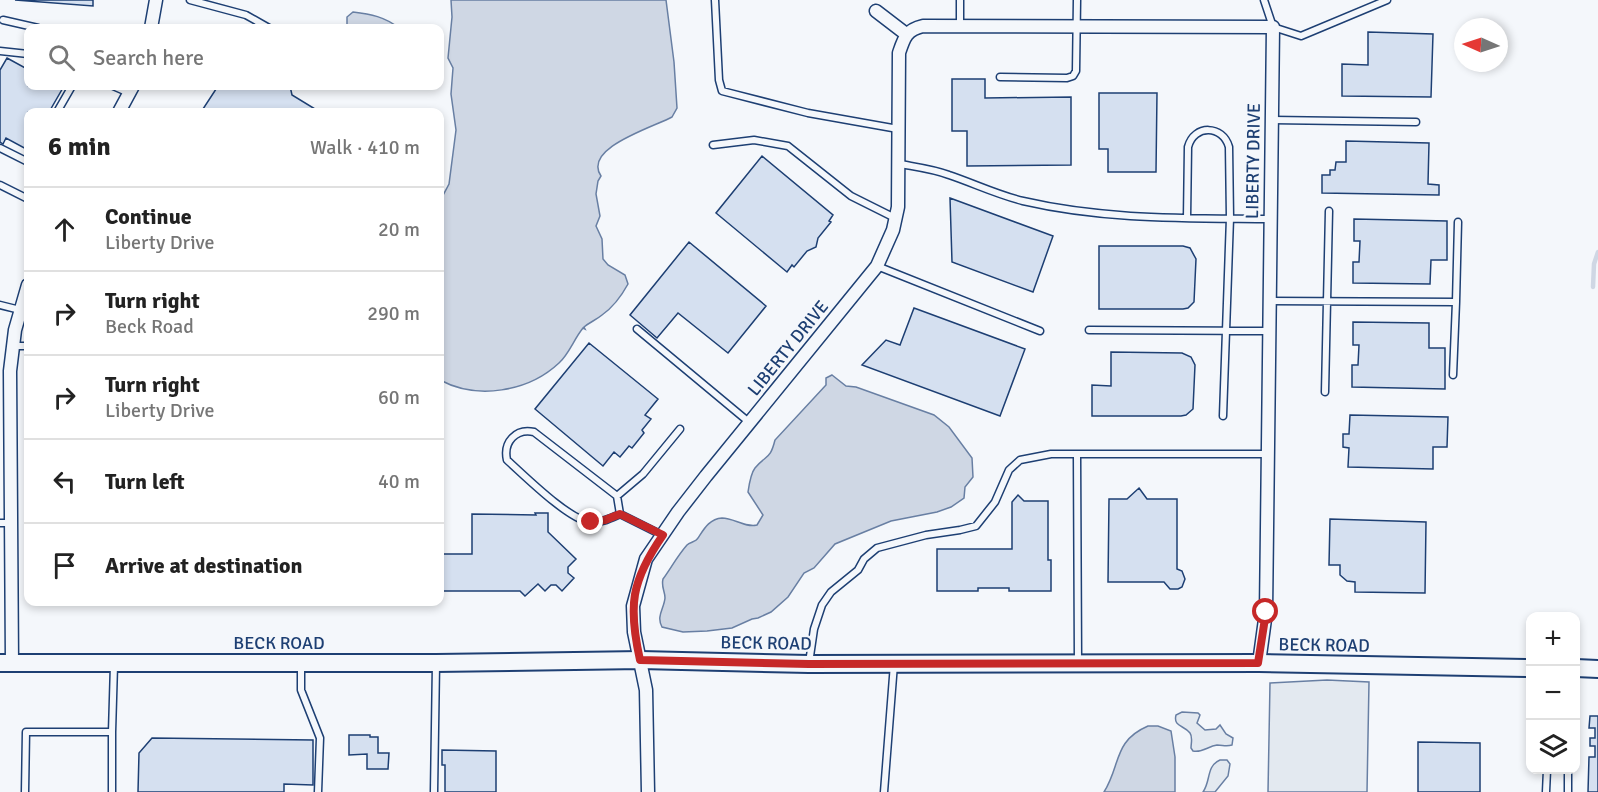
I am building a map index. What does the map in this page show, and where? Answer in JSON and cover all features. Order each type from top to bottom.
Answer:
[{"type":"street","points":[[152,24],[156,0]]},
{"type":"street","points":[[875,5],[906,34],[914,28],[923,26],[1273,27]]},
{"type":"street","name":"LIBERTY DRIVE","points":[[1258,663],[1266,612],[1273,27]]},
{"type":"street","name":"LIBERTY DRIVE","points":[[648,792],[646,690],[634,632],[633,606],[646,559],[706,476],[877,266],[893,230],[898,207],[899,53],[906,34]]},
{"type":"street","points":[[120,108],[130,90]]},
{"type":"street","points":[[6,663],[5,405],[13,346],[24,298]]},
{"type":"street","name":"BECK ROAD","points":[[6,663],[436,663],[640,660],[809,664],[1258,663],[1526,668]]},
{"type":"street","points":[[1580,668],[1598,669]]},
{"type":"lane","points":[[190,0],[246,15],[261,24]]},
{"type":"lane","points":[[715,0],[719,80],[722,90],[808,113],[899,129]]},
{"type":"lane","points":[[960,0],[960,26]]},
{"type":"lane","points":[[1000,77],[1067,78],[1073,76],[1076,71],[1077,0]]},
{"type":"lane","points":[[1264,0],[1273,27],[1301,36],[1387,0]]},
{"type":"lane","points":[[3,20],[24,25]]},
{"type":"lane","points":[[0,51],[24,54]]},
{"type":"lane","points":[[59,108],[70,90]]},
{"type":"lane","points":[[1271,120],[1416,122]]},
{"type":"lane","points":[[1187,218],[1190,138],[1207,130],[1221,133],[1229,147],[1230,218],[1223,416]]},
{"type":"lane","points":[[712,145],[754,140],[788,146],[851,196],[896,218]]},
{"type":"lane","points":[[0,148],[24,160]]},
{"type":"lane","points":[[900,164],[928,169],[1032,202],[1097,214],[1134,218],[1270,219]]},
{"type":"lane","points":[[0,184],[24,197]]},
{"type":"lane","points":[[1325,392],[1329,211]]},
{"type":"lane","points":[[1453,375],[1458,222]]},
{"type":"lane","points":[[877,266],[1040,331]]},
{"type":"lane","points":[[1269,301],[1456,302]]},
{"type":"lane","points":[[0,305],[20,310]]},
{"type":"lane","points":[[637,329],[750,423]]},
{"type":"lane","points":[[1089,330],[1269,332]]},
{"type":"lane","points":[[13,346],[24,346]]},
{"type":"lane","points":[[617,496],[643,474],[680,429]]},
{"type":"lane","points":[[620,514],[617,496],[534,432],[526,430],[516,434],[507,443],[505,452],[507,460],[574,517],[591,522],[620,514],[663,535]]},
{"type":"lane","points":[[809,664],[814,629],[822,605],[831,592],[858,570],[864,559],[877,548],[927,535],[976,526],[995,502],[1009,470],[1020,460],[1051,454],[1267,454]]},
{"type":"lane","points":[[1077,454],[1078,665]]},
{"type":"lane","points":[[112,792],[114,663]]},
{"type":"lane","points":[[301,663],[301,690],[320,738],[318,792]]},
{"type":"lane","points":[[434,792],[436,663]]},
{"type":"lane","points":[[884,792],[894,664]]},
{"type":"lane","points":[[25,792],[26,732],[112,732]]},
{"type":"lane","points":[[1546,792],[1547,774]]},
{"type":"lane","points":[[1568,774],[1568,792]]},
{"type":"shaded area","points":[[451,0],[666,0],[677,108],[672,117],[610,148],[602,156],[598,166],[601,176],[596,194],[600,216],[596,226],[602,239],[603,259],[608,265],[625,275],[628,284],[609,309],[584,327],[585,329],[583,328],[559,363],[533,381],[502,390],[470,390],[444,382],[444,193],[449,184],[456,130],[451,94],[453,68],[448,58],[452,17]]},
{"type":"shaded area","points":[[353,12],[378,17],[393,24],[347,24],[347,17]]},
{"type":"shaded area","points":[[832,375],[846,386],[856,387],[934,415],[949,427],[972,458],[973,477],[965,487],[964,498],[951,507],[937,512],[891,521],[835,544],[814,568],[804,573],[788,597],[771,612],[758,618],[732,628],[707,631],[683,632],[662,627],[660,616],[665,598],[663,579],[687,545],[697,539],[707,525],[714,520],[726,518],[748,525],[757,525],[763,515],[748,492],[754,470],[770,454],[775,440],[826,385],[826,378]]},
{"type":"shaded area","points":[[1327,680],[1369,682],[1367,792],[1268,792],[1270,683]]},
{"type":"shaded area","points":[[1182,712],[1198,713],[1200,715],[1197,723],[1205,730],[1216,729],[1220,725],[1226,734],[1233,738],[1232,745],[1217,745],[1193,751],[1190,733],[1175,719],[1176,715]]},
{"type":"shaded area","points":[[1148,726],[1158,726],[1171,731],[1175,757],[1175,792],[1104,792],[1123,746],[1137,732]]},
{"type":"shaded area","points":[[1220,760],[1227,760],[1230,764],[1228,776],[1215,792],[1203,792],[1213,766]]},
{"type":"building","points":[[15,0],[93,0],[93,6]]},
{"type":"building","points":[[1368,32],[1433,34],[1431,97],[1342,96],[1342,64],[1368,65]]},
{"type":"building","points":[[7,58],[24,67],[24,90],[62,90],[51,108],[24,108],[24,148],[6,138],[3,144],[0,142],[0,70]]},
{"type":"building","points":[[952,79],[985,79],[985,98],[1071,97],[1071,165],[967,166],[967,131],[952,131]]},
{"type":"building","points":[[215,90],[291,90],[292,95],[313,108],[204,108]]},
{"type":"building","points":[[1099,93],[1157,93],[1156,172],[1108,172],[1108,149],[1099,149]]},
{"type":"building","points":[[1346,141],[1429,143],[1428,184],[1439,185],[1439,195],[1322,193],[1322,175],[1330,175],[1330,170],[1335,170],[1336,162],[1346,162]]},
{"type":"building","points":[[762,156],[833,215],[829,221],[831,222],[818,238],[816,247],[807,251],[787,272],[716,213]]},
{"type":"building","points":[[950,198],[1053,236],[1033,292],[952,262]]},
{"type":"building","points":[[1354,219],[1447,221],[1447,260],[1431,260],[1430,284],[1353,283],[1353,262],[1359,262],[1360,241],[1354,241]]},
{"type":"building","points":[[689,242],[766,306],[728,353],[678,313],[657,338],[630,315]]},
{"type":"building","points":[[1099,246],[1183,246],[1190,248],[1196,259],[1194,302],[1188,308],[1183,309],[1099,309]]},
{"type":"building","points":[[914,308],[1025,349],[1000,416],[862,365],[886,340],[900,345]]},
{"type":"building","points":[[1353,322],[1429,323],[1429,348],[1445,348],[1445,389],[1352,387],[1352,365],[1358,365],[1359,345],[1353,345]]},
{"type":"building","points":[[589,343],[658,399],[645,415],[651,419],[642,430],[644,433],[632,448],[629,446],[620,457],[614,452],[603,466],[535,409]]},
{"type":"building","points":[[1111,352],[1182,353],[1191,357],[1195,365],[1193,409],[1181,416],[1092,416],[1092,385],[1111,386]]},
{"type":"building","points":[[1350,415],[1448,417],[1447,447],[1433,447],[1433,469],[1348,467],[1349,448],[1343,447],[1343,434],[1349,434]]},
{"type":"building","points":[[1139,488],[1147,499],[1177,499],[1177,569],[1182,571],[1185,579],[1182,587],[1178,589],[1170,589],[1164,582],[1108,582],[1109,499],[1127,499]]},
{"type":"building","points":[[1018,495],[1024,501],[1048,501],[1048,560],[1051,560],[1051,591],[978,588],[978,591],[937,591],[937,549],[1012,549],[1012,502]]},
{"type":"building","points":[[535,513],[548,513],[548,532],[576,559],[568,567],[568,573],[574,578],[562,591],[556,585],[551,585],[545,591],[538,584],[525,596],[520,591],[444,591],[444,554],[472,554],[472,514],[536,515]]},
{"type":"building","points":[[1330,519],[1426,522],[1425,593],[1355,592],[1355,582],[1347,581],[1340,575],[1340,565],[1329,565]]},
{"type":"building","points":[[1590,716],[1598,716],[1598,792],[1588,792],[1589,757],[1595,757],[1595,746],[1590,746],[1590,738],[1595,738],[1595,728],[1589,728]]},
{"type":"building","points":[[349,735],[378,737],[378,753],[389,753],[388,769],[367,769],[367,754],[349,755]]},
{"type":"building","points":[[152,738],[313,740],[313,785],[284,784],[284,792],[138,792],[139,753]]},
{"type":"building","points":[[1418,742],[1480,743],[1480,792],[1418,792]]},
{"type":"building","points":[[442,750],[496,751],[496,792],[445,792],[445,765],[442,765]]},
{"type":"waterway","points":[[1593,287],[1594,264],[1598,252]]},
{"type":"route","points":[[591,522],[620,514],[663,535],[646,559],[633,606],[634,632],[640,660],[809,664],[1258,663],[1266,612]]}]
